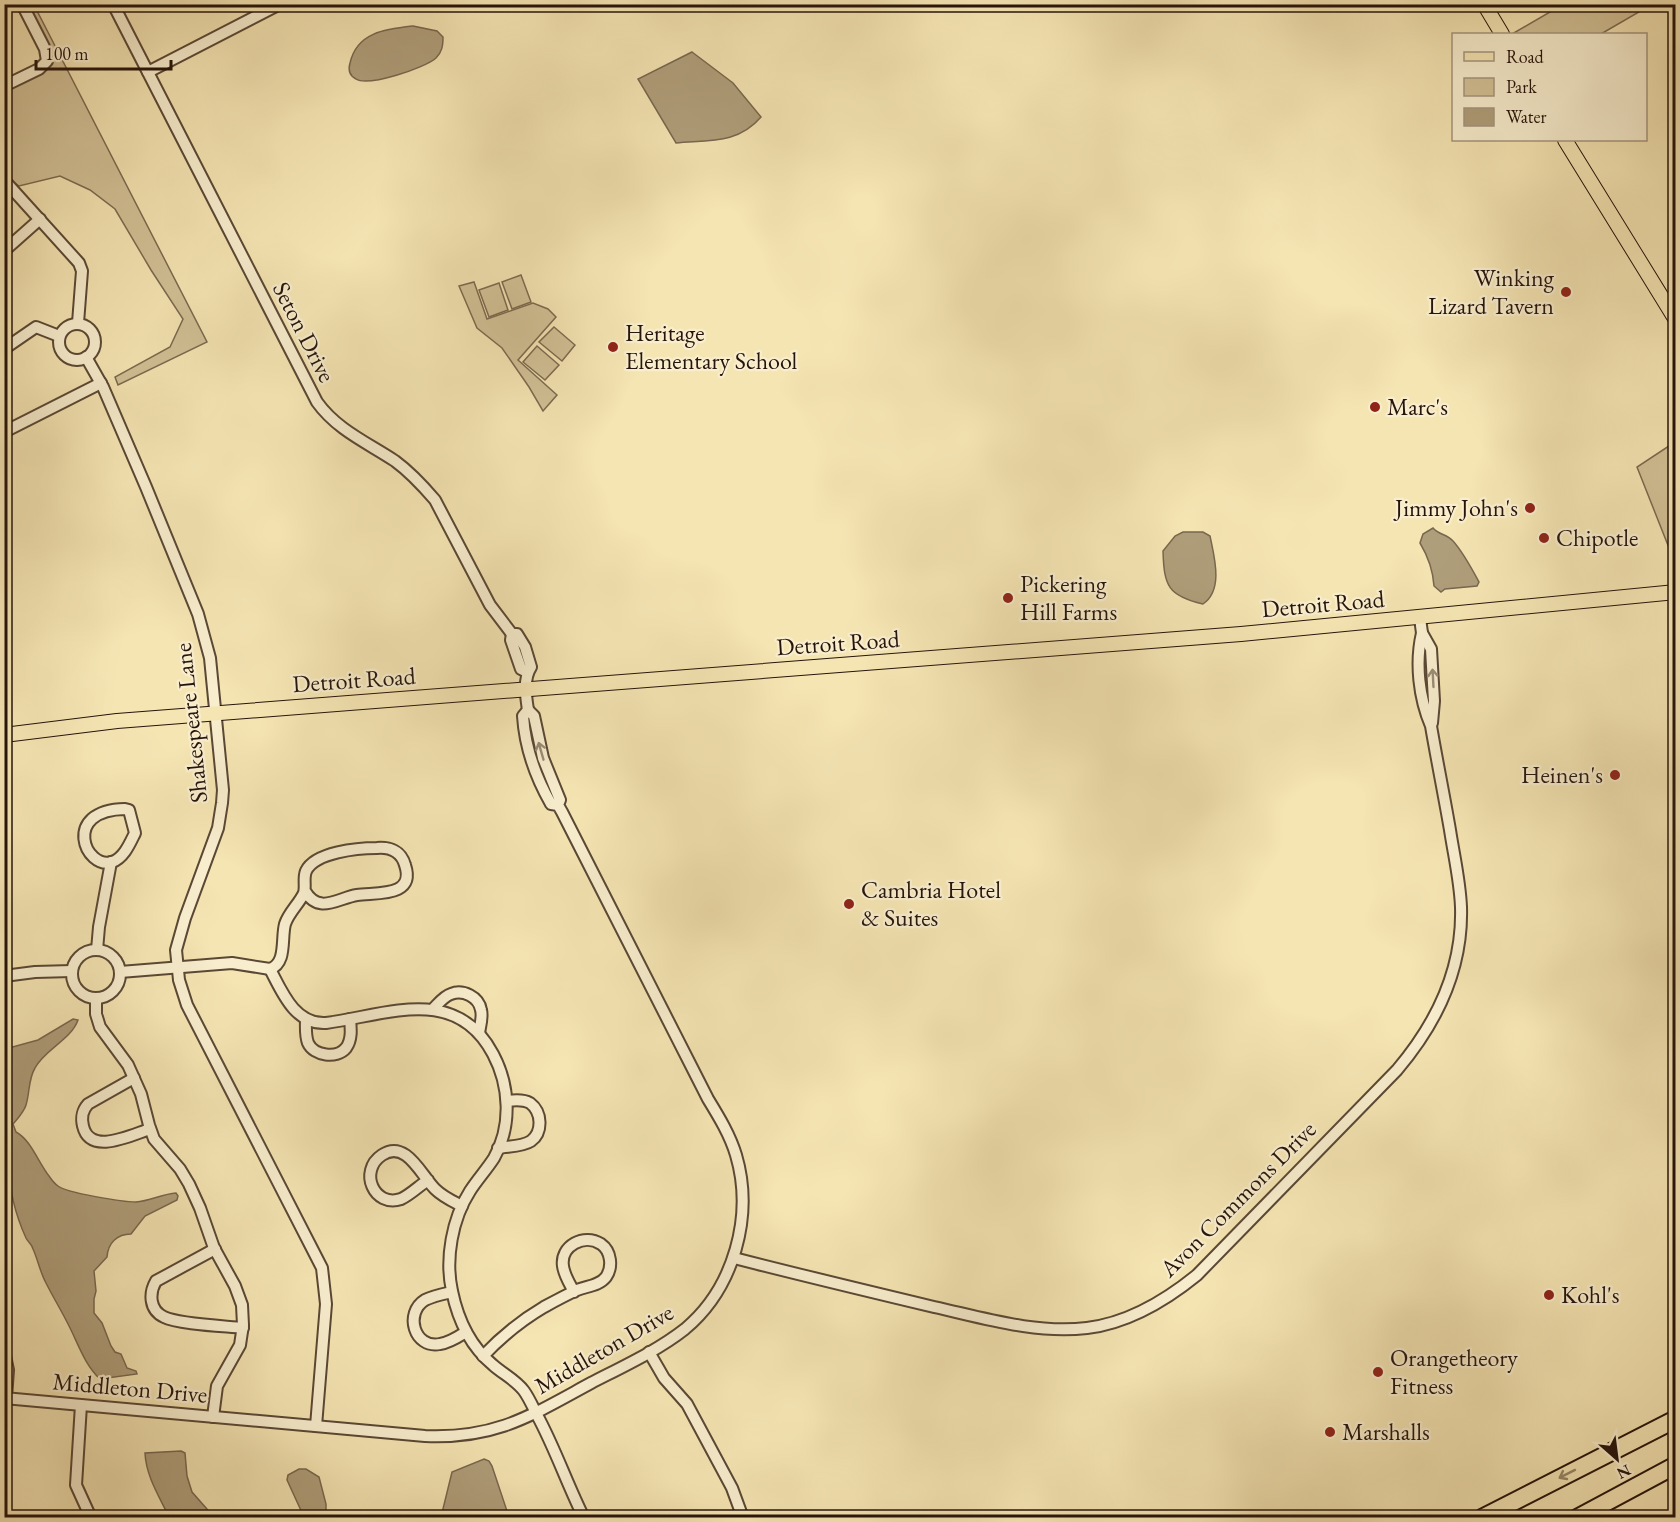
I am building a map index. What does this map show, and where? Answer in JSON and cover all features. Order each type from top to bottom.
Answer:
[{"type":"highway","points":[[1482,1518],[1676,1419]]},
{"type":"highway","points":[[1577,1518],[1676,1465]]},
{"type":"main road","points":[[1484,4],[1501,33]]},
{"type":"main road","points":[[1566,141],[1676,320]]},
{"type":"main road","name":"Detroit Road","points":[[4,735],[117,721],[1230,635],[1676,592]]},
{"type":"street","points":[[4,86],[39,69],[47,61],[45,49],[22,4]]},
{"type":"street","name":"Seton Drive","points":[[113,4],[317,402],[341,428],[397,463],[417,479],[429,494],[443,514],[490,605],[512,634],[517,634],[525,647],[531,667],[527,672],[526,689]]},
{"type":"street","points":[[148,72],[279,4]]},
{"type":"street","points":[[4,180],[79,263],[82,271],[78,323]]},
{"type":"street","points":[[4,251],[40,219]]},
{"type":"street","points":[[78,323],[89,328],[94,337],[94,347],[86,357],[78,360],[66,357],[59,346],[59,336],[67,327],[78,323]]},
{"type":"street","points":[[4,349],[36,327],[59,336]]},
{"type":"street","name":"Shakespeare Lane","points":[[86,357],[101,383],[146,487],[198,614],[210,658],[223,790],[222,813],[181,931],[176,950],[177,967],[187,1005],[322,1268],[326,1305],[316,1426]]},
{"type":"street","points":[[4,432],[101,383]]},
{"type":"street","name":"Avon Commons Drive","points":[[734,1258],[826,1282],[1024,1327],[1042,1329],[1089,1328],[1121,1320],[1143,1311],[1174,1293],[1197,1275],[1397,1070],[1418,1045],[1442,1003],[1458,952],[1461,906],[1431,726],[1422,703],[1420,618]]},
{"type":"street","name":"Middleton Drive","points":[[5,1398],[425,1436],[455,1436],[500,1428],[536,1413],[650,1352],[677,1335],[702,1311],[719,1288],[734,1258],[743,1204],[740,1170],[732,1142],[558,805],[560,800],[543,758],[534,716],[528,710],[526,689]]},
{"type":"street","points":[[97,950],[111,862],[125,851],[135,833],[129,810],[100,813],[90,819],[85,826],[84,840],[90,854],[102,861],[111,862]]},
{"type":"street","points":[[120,972],[232,963],[270,969],[280,960],[286,924],[305,891],[303,879],[311,864],[318,859],[370,848],[392,849],[403,859],[406,867],[403,884],[393,892],[386,894],[355,895],[324,904],[312,900],[305,891]]},
{"type":"street","points":[[97,950],[111,954],[120,972],[119,982],[112,992],[96,998],[85,995],[76,987],[72,971],[81,955],[97,950]]},
{"type":"street","points":[[270,969],[295,1012],[318,1023],[403,1009],[433,1009],[459,1017],[479,1033],[493,1054],[499,1067],[507,1101],[505,1130],[498,1148],[462,1206],[456,1223],[450,1261],[452,1292],[466,1332],[483,1356],[522,1388],[560,1459],[584,1518]]},
{"type":"street","points":[[4,976],[72,971]]},
{"type":"street","points":[[433,1009],[450,994],[459,992],[471,996],[482,1011],[479,1033]]},
{"type":"street","points":[[96,998],[96,1014],[100,1027],[122,1055],[134,1078],[154,1139],[184,1174],[215,1249],[242,1305],[243,1328],[238,1351],[215,1392],[213,1417]]},
{"type":"street","points":[[306,1018],[306,1038],[310,1046],[318,1052],[329,1054],[341,1052],[346,1048],[351,1036],[351,1019]]},
{"type":"street","points":[[134,1078],[88,1104],[83,1110],[82,1125],[89,1137],[101,1142],[150,1129]]},
{"type":"street","points":[[498,1148],[520,1145],[531,1140],[540,1124],[537,1113],[530,1103],[519,1100],[507,1101]]},
{"type":"street","points":[[428,1180],[402,1198],[392,1200],[374,1190],[370,1172],[374,1161],[380,1156],[399,1152],[411,1159],[445,1198],[462,1206]]},
{"type":"street","points":[[483,1356],[532,1314],[606,1277],[610,1260],[602,1244],[581,1240],[567,1251],[563,1268],[574,1292]]},
{"type":"street","points":[[215,1249],[156,1281],[152,1292],[153,1307],[159,1314],[171,1320],[243,1328]]},
{"type":"street","points":[[452,1292],[423,1302],[414,1314],[412,1320],[414,1327],[422,1340],[434,1345],[466,1332]]},
{"type":"street","points":[[4,1351],[8,1370],[5,1398]]},
{"type":"street","points":[[650,1352],[664,1378],[687,1404],[732,1488],[743,1518]]},
{"type":"street","points":[[81,1405],[76,1485],[91,1518]]},
{"type":"green space","points":[[1562,4],[1651,5],[1603,33],[1514,33]]},
{"type":"green space","points":[[25,5],[34,5],[207,342],[118,385],[115,377],[170,347],[183,319],[115,209],[90,190],[60,176],[19,186],[5,176],[4,88],[50,63]]},
{"type":"green space","points":[[521,275],[531,302],[512,309],[502,282]]},
{"type":"green space","points":[[474,282],[487,319],[533,303],[548,309],[556,317],[518,360],[557,395],[543,411],[502,348],[477,328],[459,286]]},
{"type":"green space","points":[[499,283],[508,310],[489,317],[479,290]]},
{"type":"green space","points":[[554,327],[575,345],[562,361],[539,342]]},
{"type":"green space","points":[[537,346],[559,365],[545,380],[523,362]]},
{"type":"green space","points":[[1675,442],[1675,563],[1637,467]]},
{"type":"water","points":[[413,26],[437,31],[443,37],[442,49],[436,58],[409,71],[384,79],[362,81],[352,76],[350,63],[359,45],[366,38],[383,31]]},
{"type":"water","points":[[692,52],[733,83],[761,117],[752,126],[743,132],[722,139],[676,143],[638,79]]},
{"type":"water","points":[[1433,528],[1457,545],[1479,582],[1477,586],[1445,589],[1441,592],[1434,586],[1430,564],[1420,543],[1423,534]]},
{"type":"water","points":[[1183,532],[1203,532],[1210,536],[1216,572],[1215,582],[1214,590],[1203,604],[1175,593],[1167,581],[1163,551],[1175,536]]},
{"type":"water","points":[[73,1019],[78,1020],[75,1027],[39,1061],[35,1068],[25,1108],[13,1124],[16,1132],[30,1146],[52,1180],[63,1189],[129,1202],[176,1193],[178,1196],[177,1200],[145,1216],[131,1234],[114,1240],[107,1257],[94,1271],[96,1291],[94,1313],[102,1323],[115,1352],[121,1354],[127,1368],[136,1371],[137,1374],[100,1379],[82,1353],[44,1279],[32,1247],[22,1229],[11,1191],[5,1147],[10,1131],[5,1124],[5,1049],[38,1040]]},
{"type":"water","points":[[181,1451],[185,1453],[187,1476],[192,1492],[214,1517],[169,1517],[157,1494],[150,1478],[145,1453]]},
{"type":"water","points":[[484,1459],[492,1466],[509,1517],[441,1517],[452,1472]]},
{"type":"water","points":[[299,1469],[306,1469],[319,1477],[326,1504],[326,1517],[304,1517],[287,1480],[288,1475]]},
{"type":"place","name":"Winking Lizard Tavern","points":[[1566,292]]},
{"type":"place","name":"Heritage Elementary School","points":[[613,347]]},
{"type":"place","name":"Marc's","points":[[1375,407]]},
{"type":"place","name":"Jimmy John's","points":[[1530,508]]},
{"type":"place","name":"Chipotle","points":[[1544,538]]},
{"type":"place","name":"Pickering Hill Farms","points":[[1008,598]]},
{"type":"place","name":"Heinen's","points":[[1615,775]]},
{"type":"place","name":"Cambria Hotel & Suites","points":[[849,904]]},
{"type":"place","name":"Kohl's","points":[[1549,1295]]},
{"type":"place","name":"Orangetheory Fitness","points":[[1378,1372]]},
{"type":"place","name":"Marshalls","points":[[1330,1432]]}]
